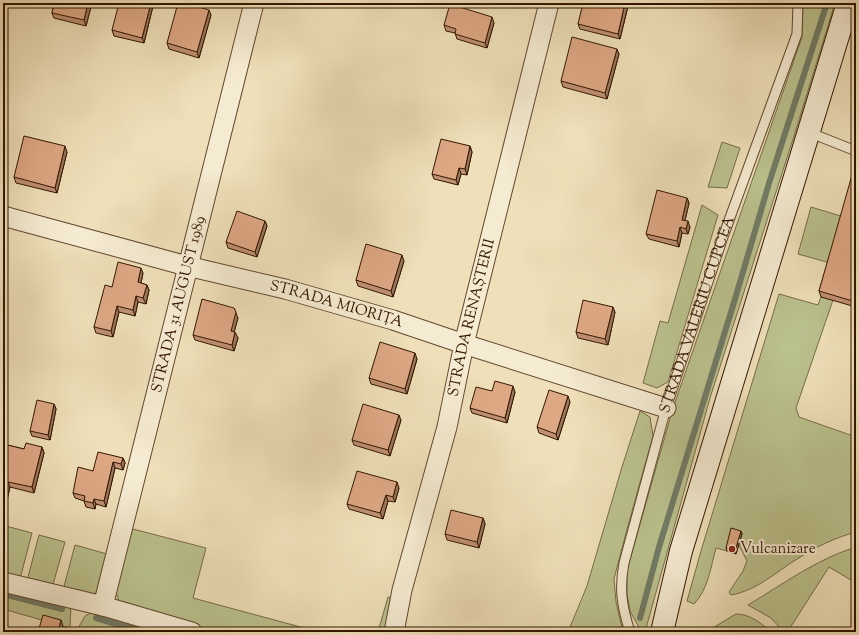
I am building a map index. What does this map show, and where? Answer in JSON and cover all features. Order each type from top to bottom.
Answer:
[{"type":"main road","points":[[662,632],[681,551],[848,3]]},
{"type":"street","name":"STRADA 31 AUGUST 1989","points":[[103,606],[254,3]]},
{"type":"street","name":"STRADA RENAŞTERII","points":[[394,632],[402,590],[447,427],[464,344],[549,3]]},
{"type":"street","name":"STRADA MIORIŢA","points":[[3,216],[187,266],[292,291],[393,320],[666,408]]},
{"type":"street","points":[[3,582],[103,606],[192,632]]},
{"type":"lane","name":"STRADA VALERIU CUPCEA","points":[[630,632],[621,599],[621,580],[624,563],[666,408],[724,234],[797,34],[798,3]]},
{"type":"lane","points":[[808,132],[856,151]]},
{"type":"green space","points":[[803,3],[835,3],[710,398],[645,632],[641,631],[630,611],[627,594],[627,570],[673,408],[802,37]]},
{"type":"green space","points":[[722,142],[740,148],[727,188],[708,187]]},
{"type":"green space","points":[[702,205],[718,215],[668,382],[657,388],[643,383],[660,321],[668,323]]},
{"type":"green space","points":[[811,207],[844,217],[830,263],[798,254]]},
{"type":"green space","points":[[779,294],[818,305],[821,297],[833,300],[796,408],[799,417],[856,437],[856,532],[840,537],[818,547],[749,590],[731,595],[729,592],[743,571],[747,561],[732,531],[727,551],[716,548],[706,585],[703,592],[694,604],[687,601]]},
{"type":"green space","points":[[640,411],[650,417],[653,436],[614,579],[616,602],[623,632],[568,632],[587,586]]},
{"type":"green space","points":[[6,526],[32,533],[20,579],[3,575],[3,539]]},
{"type":"green space","points":[[129,528],[206,548],[193,598],[319,632],[216,632],[129,608],[119,601],[115,590]]},
{"type":"green space","points":[[39,535],[65,542],[52,588],[27,581]]},
{"type":"green space","points":[[75,545],[107,554],[97,592],[90,597],[63,590]]},
{"type":"green space","points":[[856,547],[856,583],[829,567],[788,631],[782,630],[771,618],[748,605],[814,565]]},
{"type":"green space","points":[[3,587],[71,604],[70,628],[3,609]]},
{"type":"green space","points":[[388,597],[393,598],[386,632],[378,632]]},
{"type":"green space","points":[[91,613],[158,632],[83,632],[77,630],[85,616]]},
{"type":"green space","points":[[736,614],[751,617],[771,632],[706,632]]},
{"type":"building","points":[[54,3],[88,3],[84,20],[52,13]]},
{"type":"building","points":[[119,3],[151,3],[142,38],[112,30]]},
{"type":"building","points":[[178,3],[186,3],[209,10],[197,52],[167,43]]},
{"type":"building","points":[[583,3],[590,5],[590,3],[625,3],[618,34],[578,24]]},
{"type":"building","points":[[450,4],[492,17],[485,43],[455,34],[456,29],[444,25]]},
{"type":"building","points":[[572,37],[617,49],[605,93],[561,81]]},
{"type":"building","points":[[24,136],[65,146],[55,188],[14,177]]},
{"type":"building","points":[[441,139],[470,146],[465,169],[459,168],[456,180],[432,174]]},
{"type":"building","points":[[854,168],[856,168],[856,302],[819,291]]},
{"type":"building","points":[[657,190],[687,198],[682,220],[688,221],[686,229],[680,227],[677,241],[646,234]]},
{"type":"building","points":[[237,211],[265,221],[255,252],[226,242]]},
{"type":"building","points":[[366,244],[402,255],[391,291],[356,280]]},
{"type":"building","points":[[118,262],[141,268],[138,282],[147,285],[143,298],[136,296],[133,310],[117,306],[111,331],[94,327],[105,285],[112,287]]},
{"type":"building","points":[[202,299],[234,308],[236,312],[231,331],[235,332],[232,345],[193,335]]},
{"type":"building","points":[[583,300],[613,307],[605,339],[576,332]]},
{"type":"building","points":[[380,342],[415,353],[405,389],[369,378]]},
{"type":"building","points":[[495,381],[513,386],[505,418],[470,408],[476,387],[492,391]]},
{"type":"building","points":[[549,390],[568,396],[556,434],[537,427]]},
{"type":"building","points":[[37,400],[54,404],[48,435],[30,431]]},
{"type":"building","points":[[363,404],[399,415],[388,450],[352,440]]},
{"type":"building","points":[[26,443],[42,447],[32,487],[8,482],[4,499],[3,444],[24,449]]},
{"type":"building","points":[[98,452],[123,458],[121,464],[113,462],[104,501],[94,499],[93,503],[84,501],[85,496],[73,493],[78,467],[93,471]]},
{"type":"building","points":[[357,471],[397,482],[393,497],[386,495],[380,513],[347,504]]},
{"type":"building","points":[[451,510],[483,518],[477,542],[445,534]]},
{"type":"building","points":[[731,528],[741,531],[735,551],[726,548]]},
{"type":"building","points":[[43,615],[61,620],[58,632],[38,632]]},
{"type":"waterway","points":[[640,618],[659,547],[770,180],[827,3]]},
{"type":"waterway","points":[[3,594],[62,609]]},
{"type":"waterway","points":[[96,618],[143,632]]},
{"type":"place","name":"Vulcanizare","points":[[732,549]]}]
